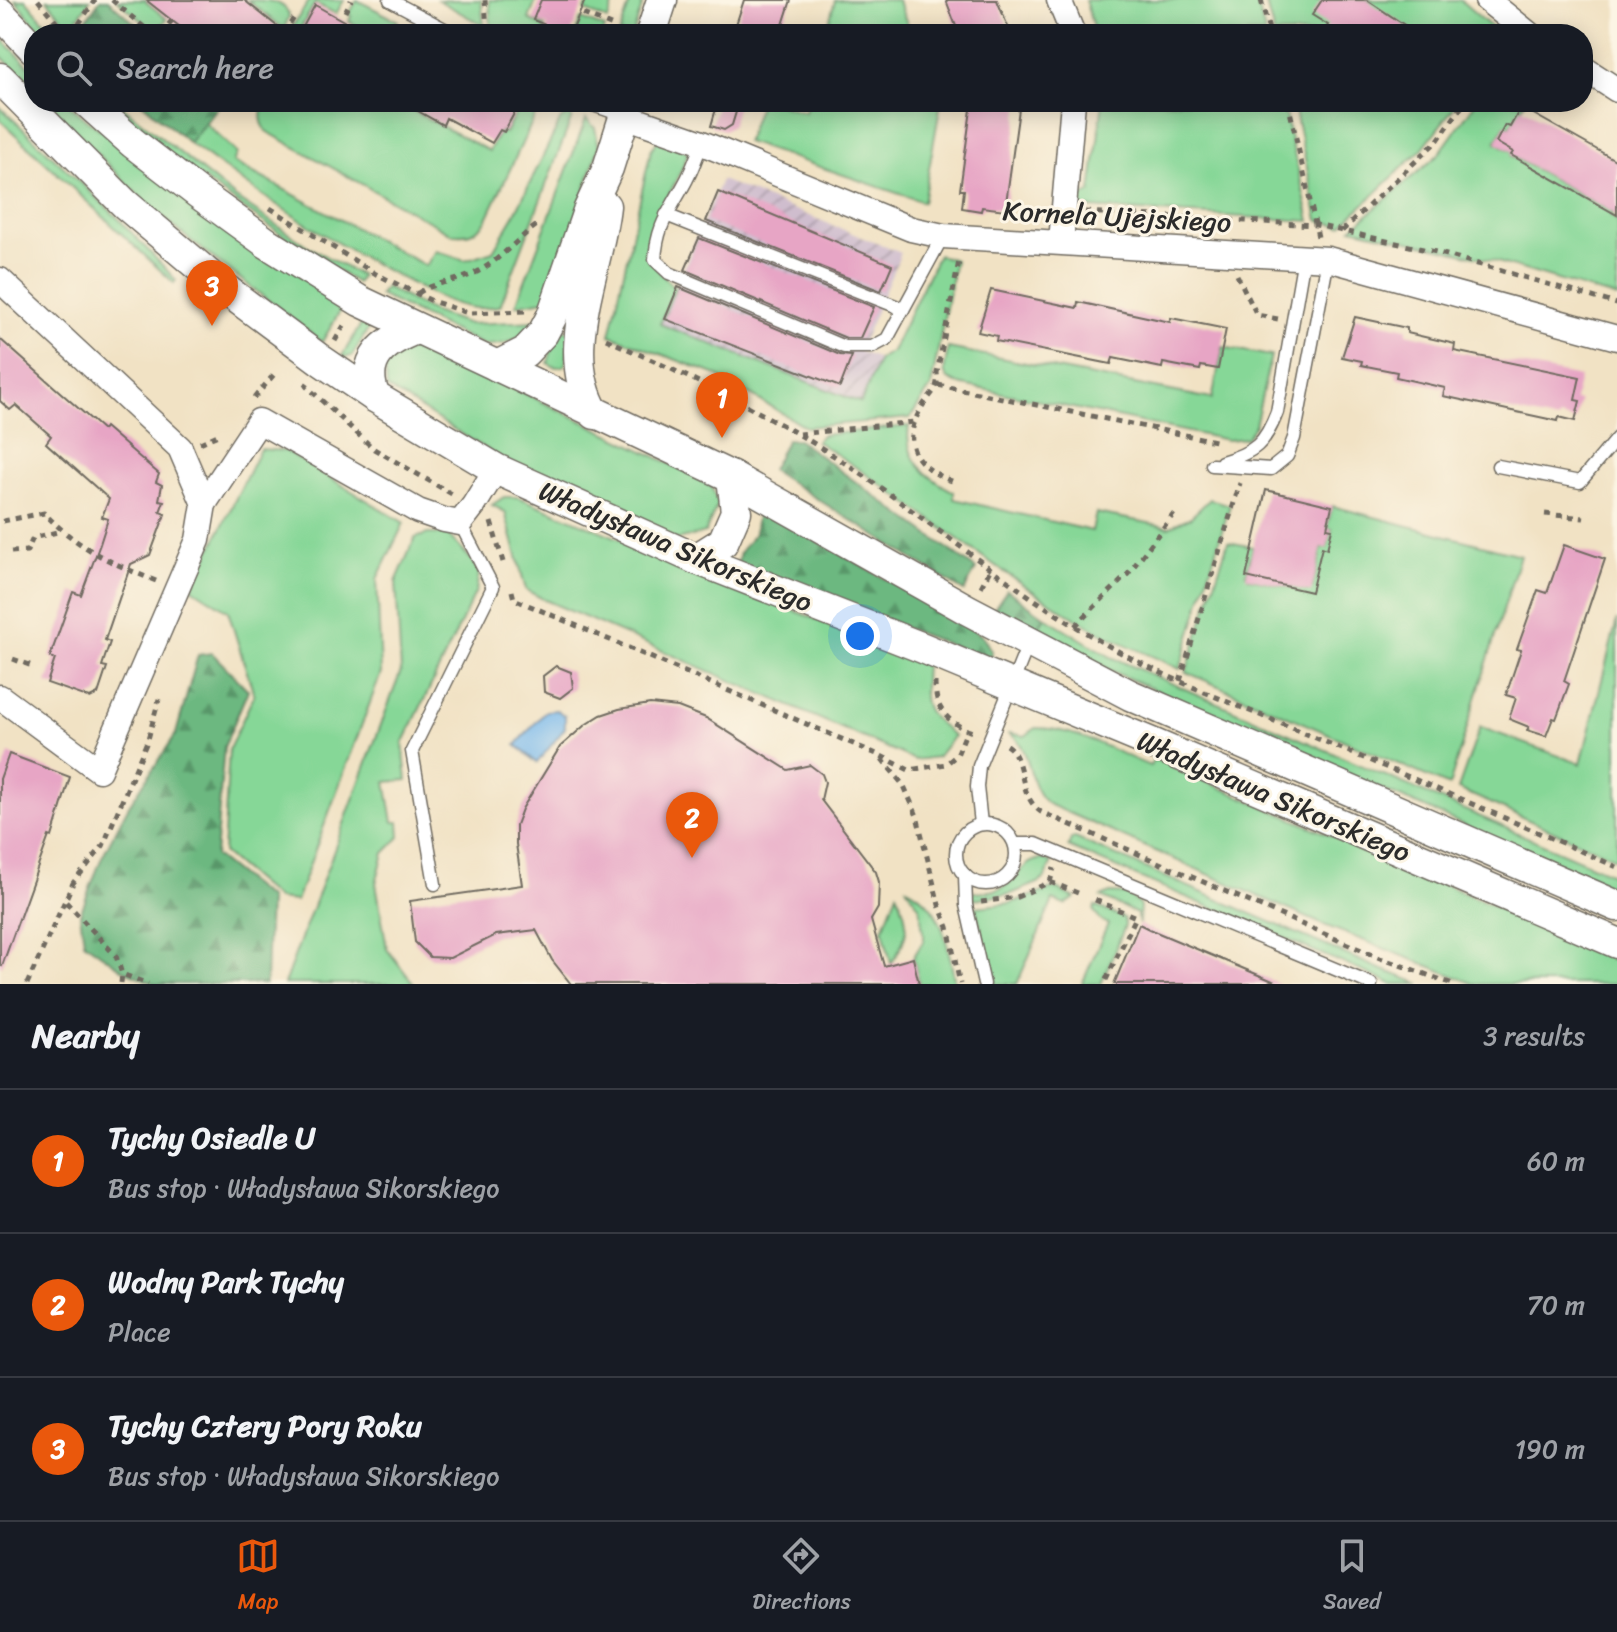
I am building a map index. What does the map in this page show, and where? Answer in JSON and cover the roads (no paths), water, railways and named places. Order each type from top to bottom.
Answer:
[{"type":"street","points":[[654,24],[662,0]]},
{"type":"street","points":[[1059,0],[1069,24]]},
{"type":"street","points":[[1487,0],[1517,24]]},
{"type":"street","points":[[0,13],[24,38]]},
{"type":"street","points":[[1593,74],[1617,90]]},
{"type":"street","name":"Władysława Sikorskiego","points":[[0,78],[24,102]]},
{"type":"street","name":"Władysława Sikorskiego","points":[[34,112],[125,204],[229,292],[375,397],[496,469],[696,559],[1013,685],[1617,943]]},
{"type":"street","name":"Władysława Sikorskiego","points":[[98,112],[133,143],[267,243],[360,301],[732,477],[1029,642],[1162,710],[1617,906]]},
{"type":"street","points":[[497,366],[525,352],[543,333],[588,211],[608,168],[626,112]]},
{"type":"street","name":"Kornela Ujejskiego","points":[[634,112],[911,229],[943,236],[1321,252],[1617,338]]},
{"type":"street","points":[[1061,242],[1072,112]]},
{"type":"street","points":[[595,414],[580,377],[579,344],[603,219],[608,168]]},
{"type":"street","points":[[0,280],[180,448],[204,504]]},
{"type":"street","points":[[375,397],[370,381],[376,356],[383,345],[393,338],[416,329]]},
{"type":"street","points":[[0,697],[99,770],[178,591],[198,540],[204,504],[259,421],[418,511],[444,520],[467,514],[496,469]]},
{"type":"street","points":[[696,559],[723,542],[736,512],[732,477]]},
{"type":"lane","points":[[390,0],[435,24]]},
{"type":"lane","points":[[702,143],[689,176],[661,222],[655,260],[669,273],[844,347],[880,345],[887,339],[943,236]]},
{"type":"lane","points":[[666,215],[903,309]]},
{"type":"lane","points":[[1321,252],[1294,438],[1287,456],[1271,469],[1212,465],[1239,457],[1260,446],[1269,433],[1321,252]]},
{"type":"lane","points":[[1498,466],[1580,482],[1617,438]]},
{"type":"lane","points":[[435,884],[412,751],[493,587],[467,514]]},
{"type":"lane","points":[[981,824],[977,787],[979,766],[1029,642]]},
{"type":"lane","points":[[981,824],[1002,828],[1015,844],[1014,864],[1002,879],[983,883],[965,875],[959,868],[956,849],[965,832],[981,824]]},
{"type":"lane","points":[[1015,844],[1032,843],[1371,984]]},
{"type":"lane","points":[[965,875],[966,905],[984,984]]},
{"type":"water","points":[[557,710],[565,716],[565,728],[537,763],[516,745],[546,711]]},
{"type":"place","name":"Tychy Cztery Pory Roku","points":[[212,326]]},
{"type":"place","name":"Tychy Osiedle U","points":[[722,438]]},
{"type":"place","name":"Wodny Park Tychy","points":[[692,858]]}]
